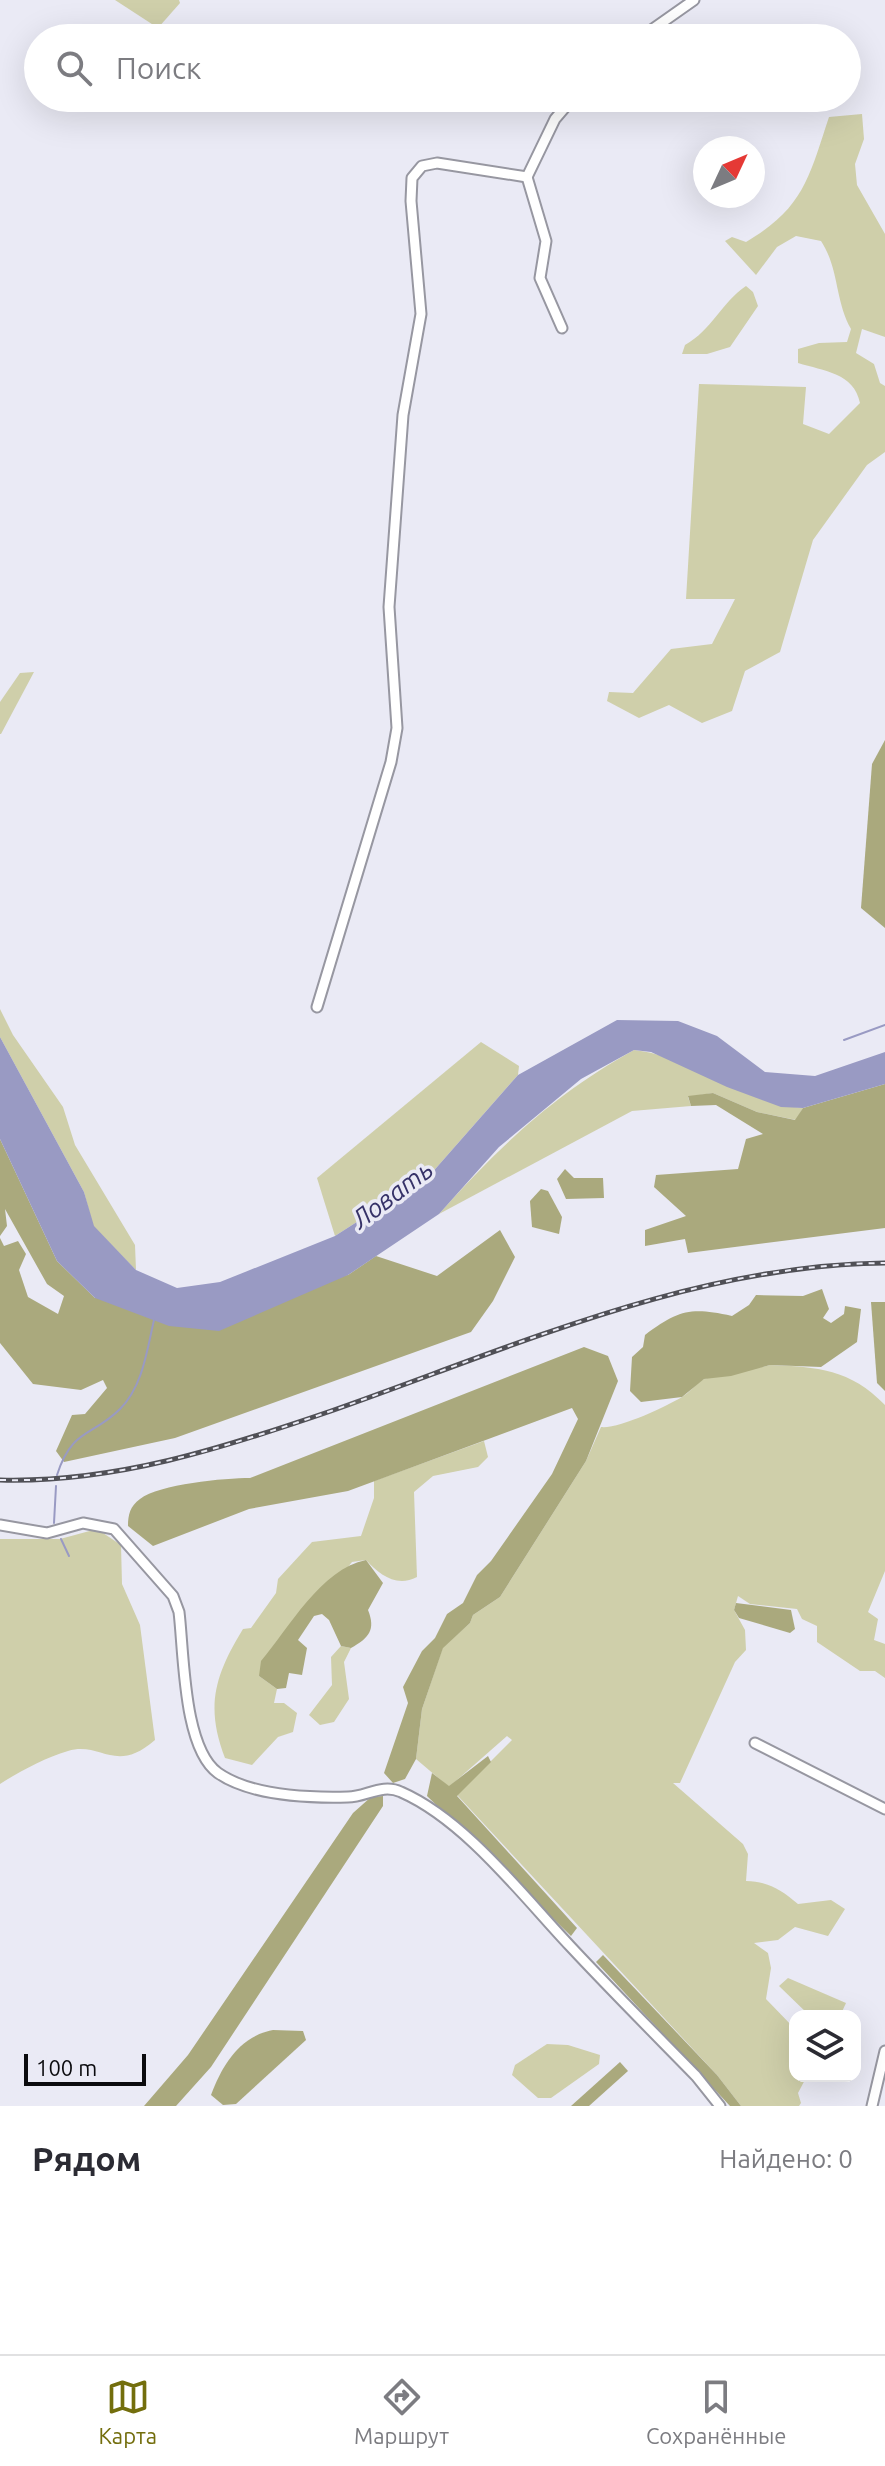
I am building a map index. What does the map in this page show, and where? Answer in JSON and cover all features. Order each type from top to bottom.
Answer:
[{"type":"street","points":[[660,24],[694,0]]},
{"type":"street","points":[[561,112],[527,177],[546,241],[540,278],[562,328]]},
{"type":"street","points":[[317,1007],[391,762],[397,728],[389,607],[403,415],[421,314],[411,201],[412,178],[422,166],[437,163],[527,177]]},
{"type":"street","points":[[0,1525],[47,1533],[83,1523],[114,1529],[173,1596],[179,1612],[193,1726],[204,1759],[219,1774],[251,1787],[281,1792],[351,1798],[383,1789],[398,1790],[429,1808],[508,1880],[696,2076],[720,2106]]},
{"type":"street","points":[[755,1743],[885,1809]]},
{"type":"street","points":[[872,2106],[885,2051]]},
{"type":"green space","points":[[115,0],[179,0],[180,3],[162,24],[152,24]]},
{"type":"green space","points":[[862,114],[864,139],[855,164],[857,185],[885,234],[885,337],[862,329],[856,353],[874,364],[880,383],[885,386],[885,452],[867,465],[813,540],[780,652],[745,671],[732,711],[702,723],[669,705],[639,718],[607,701],[609,692],[633,693],[671,649],[712,644],[735,599],[686,599],[699,384],[806,387],[803,424],[829,434],[860,403],[857,393],[845,379],[798,363],[798,349],[819,343],[847,342],[851,329],[831,262],[821,241],[796,236],[777,247],[756,275],[725,241],[732,237],[746,242],[781,217],[802,189],[829,117]]},
{"type":"green space","points":[[746,286],[753,292],[758,306],[730,347],[707,354],[682,354],[685,345],[702,332]]},
{"type":"green space","points":[[34,672],[0,734],[0,702],[20,673]]},
{"type":"green space","points":[[0,1009],[13,1035],[63,1107],[75,1145],[135,1245],[136,1270],[93,1226],[84,1192],[0,1037]]},
{"type":"green space","points":[[481,1042],[519,1066],[518,1075],[430,1175],[335,1236],[317,1178]]},
{"type":"green space","points":[[634,1050],[676,1061],[758,1098],[803,1108],[796,1120],[757,1112],[713,1093],[688,1097],[691,1106],[632,1111],[439,1214],[529,1123],[578,1085]]},
{"type":"green space","points":[[770,1365],[818,1369],[846,1377],[885,1405],[885,1571],[868,1612],[878,1619],[874,1640],[885,1644],[885,1678],[875,1671],[860,1671],[817,1642],[817,1626],[802,1619],[797,1609],[750,1604],[738,1596],[734,1610],[745,1630],[746,1650],[735,1662],[680,1783],[673,1783],[743,1844],[748,1854],[746,1881],[774,1887],[798,1904],[831,1900],[845,1909],[828,1936],[795,1927],[778,1940],[754,1943],[768,1953],[771,1968],[766,1999],[789,2023],[789,2082],[804,2082],[798,2093],[799,2106],[741,2106],[717,2075],[457,1795],[512,1740],[507,1736],[449,1787],[416,1759],[422,1709],[443,1647],[470,1623],[473,1615],[500,1597],[586,1461],[601,1427],[619,1425],[654,1411],[682,1397],[706,1378]]},
{"type":"green space","points":[[484,1441],[488,1457],[478,1467],[433,1476],[414,1492],[417,1577],[395,1580],[376,1570],[366,1560],[352,1562],[259,1676],[277,1689],[274,1703],[284,1703],[297,1713],[293,1732],[278,1737],[252,1765],[225,1758],[215,1722],[220,1676],[243,1629],[251,1628],[276,1593],[278,1579],[312,1542],[361,1536],[374,1498],[374,1481]]},
{"type":"green space","points":[[97,1529],[121,1545],[122,1584],[140,1625],[155,1740],[129,1755],[109,1755],[80,1749],[68,1751],[33,1765],[0,1784],[0,1539],[60,1539]]},
{"type":"green space","points":[[341,1646],[351,1648],[344,1662],[349,1699],[334,1722],[320,1725],[309,1715],[332,1685],[331,1657]]},
{"type":"green space","points":[[788,1978],[846,2003],[843,2010],[804,2010],[779,1986]]},
{"type":"green space","points":[[547,2044],[568,2045],[600,2055],[599,2064],[551,2098],[538,2098],[512,2075],[515,2065]]},
{"type":"shaded area","points":[[885,740],[885,928],[861,908],[872,764]]},
{"type":"shaded area","points":[[885,1084],[885,1228],[688,1253],[685,1239],[645,1246],[645,1230],[686,1216],[654,1187],[656,1175],[738,1169],[746,1139],[763,1134],[716,1105],[691,1106],[688,1096],[713,1093],[757,1112],[795,1120],[803,1108]]},
{"type":"shaded area","points":[[0,1139],[57,1261],[95,1298],[348,1275],[376,1256],[437,1276],[500,1230],[515,1257],[493,1301],[471,1332],[175,1438],[64,1462],[56,1451],[72,1415],[85,1414],[107,1388],[103,1380],[81,1390],[33,1384],[0,1343],[0,1238],[4,1246],[18,1241],[26,1254],[19,1270],[28,1297],[58,1314],[64,1296],[47,1284],[5,1209],[7,1226],[0,1236]]},
{"type":"shaded area","points":[[565,1169],[574,1178],[603,1178],[604,1198],[566,1199],[557,1179]]},
{"type":"shaded area","points":[[541,1189],[548,1191],[562,1217],[559,1234],[532,1227],[530,1201]]},
{"type":"shaded area","points":[[822,1289],[829,1309],[823,1318],[831,1323],[844,1314],[845,1306],[861,1309],[857,1342],[821,1367],[770,1365],[731,1376],[704,1379],[682,1397],[641,1402],[630,1391],[632,1357],[643,1347],[645,1335],[667,1320],[695,1311],[732,1316],[749,1305],[756,1295],[803,1296]]},
{"type":"shaded area","points":[[871,1302],[885,1302],[885,1391],[877,1383]]},
{"type":"shaded area","points":[[584,1347],[608,1356],[618,1381],[586,1461],[500,1597],[473,1615],[470,1623],[443,1648],[422,1709],[416,1759],[405,1779],[393,1783],[384,1773],[408,1703],[403,1687],[447,1614],[463,1603],[477,1575],[491,1561],[552,1474],[578,1419],[572,1408],[348,1491],[249,1509],[153,1546],[128,1526],[132,1508],[149,1494],[193,1483],[250,1478]]},
{"type":"shaded area","points":[[366,1560],[383,1583],[368,1610],[371,1628],[366,1637],[351,1648],[341,1646],[329,1620],[322,1614],[314,1616],[298,1640],[307,1648],[302,1675],[289,1673],[286,1688],[277,1689],[259,1676],[261,1661],[320,1587],[350,1566]]},
{"type":"shaded area","points":[[736,1603],[791,1610],[795,1629],[790,1633],[739,1618],[734,1610]]},
{"type":"shaded area","points":[[488,1756],[491,1762],[457,1796],[577,1928],[571,1936],[427,1796],[432,1773],[449,1786]]},
{"type":"shaded area","points":[[383,1796],[383,1806],[211,2067],[176,2106],[144,2106],[188,2055],[353,1813],[371,1797]]},
{"type":"shaded area","points":[[603,1955],[717,2075],[741,2106],[730,2106],[596,1962]]},
{"type":"shaded area","points":[[273,2030],[303,2031],[306,2040],[236,2104],[223,2105],[211,2095],[227,2063],[251,2038]]},
{"type":"shaded area","points":[[620,2062],[628,2071],[589,2106],[571,2106]]},
{"type":"water","name":"Ловать","points":[[617,1020],[678,1021],[717,1036],[765,1072],[815,1076],[885,1052],[885,1084],[803,1108],[781,1107],[727,1087],[651,1052],[634,1050],[581,1079],[499,1147],[439,1214],[348,1275],[219,1331],[169,1326],[95,1298],[57,1261],[0,1139],[0,1037],[84,1192],[94,1226],[136,1270],[177,1288],[220,1282],[335,1236],[430,1175],[518,1075]]},
{"type":"waterway","points":[[844,1040],[885,1025]]},
{"type":"waterway","points":[[57,1475],[76,1441],[110,1418],[128,1400],[143,1367],[154,1320]]},
{"type":"waterway","points":[[54,1523],[56,1486]]},
{"type":"waterway","points":[[61,1539],[69,1556]]},
{"type":"railway","points":[[0,1480],[85,1476],[209,1450],[331,1411],[603,1314],[672,1294],[742,1278],[813,1267],[885,1263]]}]
